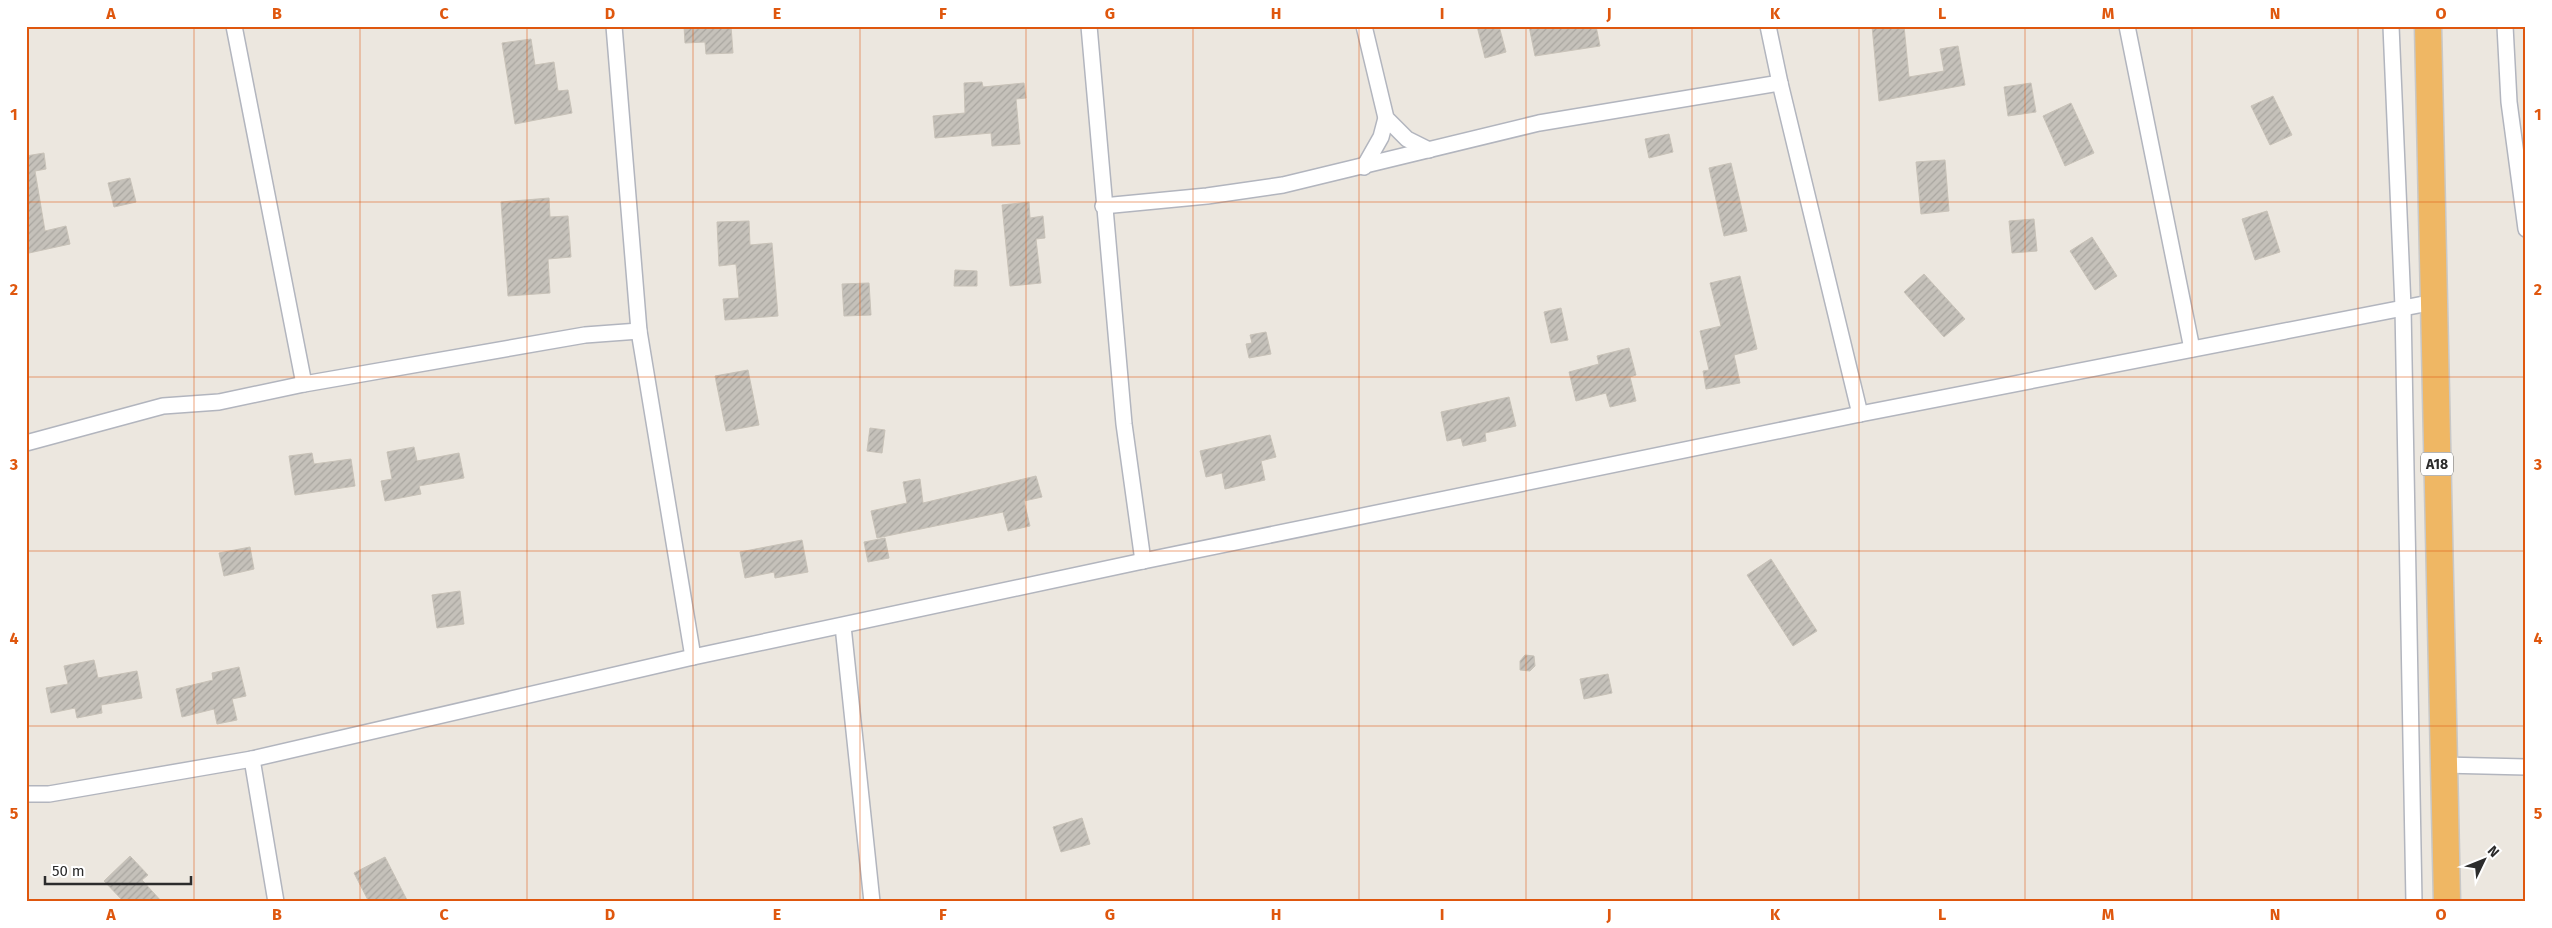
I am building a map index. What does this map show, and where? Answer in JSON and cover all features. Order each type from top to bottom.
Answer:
[{"type":"highway","name":"A18","points":[[2428,26],[2447,902]]},
{"type":"street","points":[[234,26],[304,384]]},
{"type":"street","points":[[614,26],[639,330],[693,658]]},
{"type":"street","points":[[1089,26],[1103,206],[1124,424],[1143,561]]},
{"type":"street","points":[[1364,26],[1386,118],[1380,137],[1364,166]]},
{"type":"street","points":[[1768,26],[1860,414]]},
{"type":"street","points":[[2127,26],[2192,350]]},
{"type":"street","points":[[2391,26],[2403,307],[2414,902]]},
{"type":"street","points":[[2505,26],[2509,102],[2526,229]]},
{"type":"street","points":[[1103,206],[1207,196],[1274,186],[1539,123],[1780,83]]},
{"type":"street","points":[[1386,118],[1407,139],[1429,150]]},
{"type":"street","points":[[26,794],[48,794],[252,759],[693,658],[1143,561],[1860,414],[2434,302]]},
{"type":"street","points":[[26,443],[163,406],[219,402],[304,384],[585,334],[639,330]]},
{"type":"street","points":[[843,626],[872,902]]},
{"type":"street","points":[[252,759],[276,902]]},
{"type":"street","points":[[2443,765],[2526,767]]},
{"type":"building","points":[[684,26],[731,26],[733,53],[706,54],[705,42],[685,43]]},
{"type":"building","points":[[1477,26],[1499,26],[1506,52],[1485,58]]},
{"type":"building","points":[[1529,26],[1596,26],[1600,46],[1535,56]]},
{"type":"building","points":[[1872,26],[1904,26],[1909,77],[1944,71],[1940,49],[1958,46],[1965,85],[1879,101]]},
{"type":"building","points":[[531,39],[535,65],[554,62],[558,91],[568,90],[572,113],[515,124],[502,43]]},
{"type":"building","points":[[982,82],[983,87],[1024,83],[1026,98],[1016,99],[1020,144],[992,146],[991,133],[935,138],[933,116],[965,113],[964,83]]},
{"type":"building","points":[[2031,83],[2036,112],[2008,116],[2004,87]]},
{"type":"building","points":[[2273,96],[2292,135],[2270,145],[2251,106]]},
{"type":"building","points":[[2071,103],[2094,153],[2065,166],[2043,116]]},
{"type":"building","points":[[1669,134],[1673,152],[1649,158],[1645,139]]},
{"type":"building","points":[[44,153],[46,169],[35,171],[45,231],[66,226],[70,244],[29,253],[26,243],[26,156]]},
{"type":"building","points":[[1945,160],[1949,211],[1921,214],[1916,162]]},
{"type":"building","points":[[1731,163],[1747,231],[1724,236],[1709,168]]},
{"type":"building","points":[[130,178],[136,202],[114,207],[108,183]]},
{"type":"building","points":[[549,198],[550,217],[568,216],[571,257],[548,259],[550,293],[508,296],[501,202]]},
{"type":"building","points":[[1029,202],[1030,218],[1043,216],[1045,238],[1036,239],[1041,283],[1010,286],[1002,205]]},
{"type":"building","points":[[2267,211],[2280,252],[2255,260],[2242,219]]},
{"type":"building","points":[[2034,219],[2037,251],[2012,253],[2009,221]]},
{"type":"building","points":[[749,221],[750,245],[772,243],[778,316],[725,320],[723,299],[739,298],[736,264],[719,266],[717,222]]},
{"type":"building","points":[[2092,237],[2117,276],[2095,290],[2070,251]]},
{"type":"building","points":[[955,270],[977,271],[977,286],[954,286]]},
{"type":"building","points":[[1924,274],[1965,319],[1944,337],[1904,292]]},
{"type":"building","points":[[1740,276],[1757,349],[1734,355],[1740,383],[1706,389],[1703,371],[1709,370],[1700,331],[1721,326],[1710,283]]},
{"type":"building","points":[[869,283],[871,315],[844,316],[842,284]]},
{"type":"building","points":[[1561,308],[1568,340],[1551,343],[1544,312]]},
{"type":"building","points":[[1266,332],[1271,354],[1249,358],[1246,344],[1252,343],[1250,335]]},
{"type":"building","points":[[1629,348],[1636,375],[1630,377],[1636,401],[1610,407],[1606,393],[1576,401],[1569,372],[1599,364],[1597,356]]},
{"type":"building","points":[[748,370],[759,425],[726,431],[715,376]]},
{"type":"building","points":[[1509,397],[1516,426],[1485,433],[1486,441],[1463,446],[1461,438],[1447,441],[1441,412]]},
{"type":"building","points":[[870,428],[885,430],[882,453],[867,451]]},
{"type":"building","points":[[1270,435],[1276,457],[1261,461],[1265,480],[1225,489],[1222,473],[1206,477],[1200,451]]},
{"type":"building","points":[[414,447],[417,461],[459,453],[464,478],[419,486],[421,494],[385,501],[381,481],[392,479],[387,452]]},
{"type":"building","points":[[312,453],[314,464],[351,459],[355,486],[295,495],[289,456]]},
{"type":"building","points":[[1036,476],[1042,497],[1024,501],[1030,526],[1008,531],[1003,512],[877,538],[871,511],[907,503],[903,482],[920,479],[923,503]]},
{"type":"building","points":[[885,538],[889,558],[868,562],[864,542]]},
{"type":"building","points":[[802,540],[808,572],[775,578],[774,572],[745,578],[740,552]]},
{"type":"building","points":[[250,547],[254,569],[224,576],[219,553]]},
{"type":"building","points":[[1771,559],[1817,631],[1793,646],[1747,575]]},
{"type":"building","points":[[460,591],[464,624],[437,628],[432,595]]},
{"type":"building","points":[[1525,655],[1534,656],[1535,666],[1530,671],[1520,670],[1520,661]]},
{"type":"building","points":[[94,660],[98,678],[137,671],[142,698],[101,705],[102,713],[77,718],[75,708],[51,713],[46,688],[68,684],[64,666]]},
{"type":"building","points":[[239,667],[246,696],[232,699],[237,720],[217,724],[214,709],[182,717],[176,689],[213,680],[212,673]]},
{"type":"building","points":[[1608,674],[1612,693],[1584,699],[1580,679]]},
{"type":"building","points":[[1082,818],[1090,844],[1061,852],[1053,827]]},
{"type":"building","points":[[130,856],[148,875],[142,880],[162,902],[124,902],[104,881]]},
{"type":"building","points":[[385,857],[408,902],[369,902],[354,873]]}]
